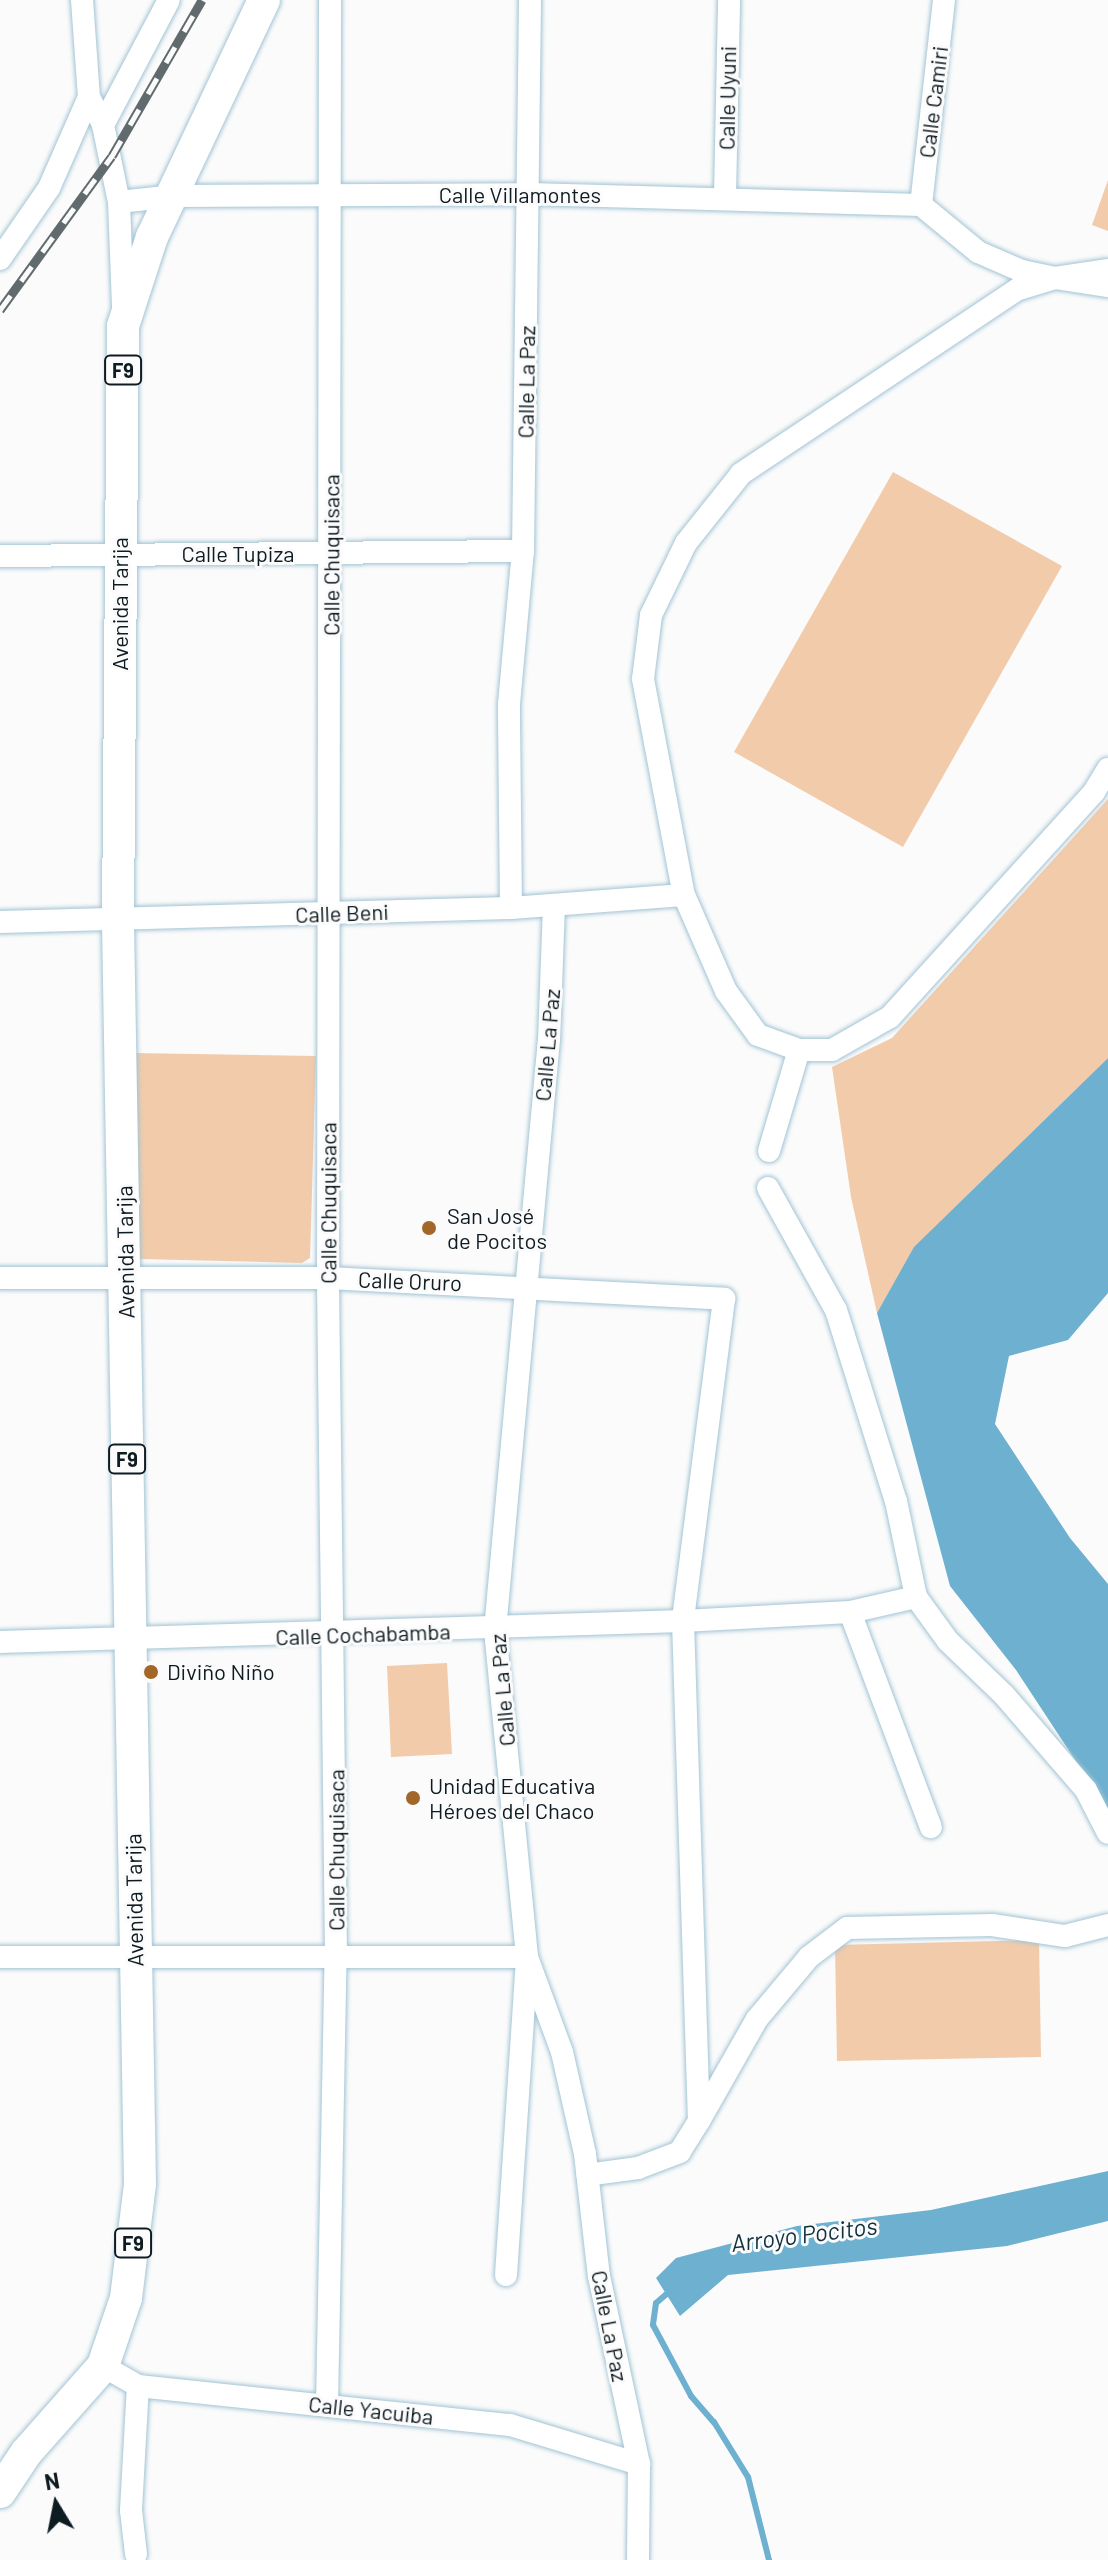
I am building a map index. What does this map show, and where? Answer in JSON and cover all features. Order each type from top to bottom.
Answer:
[{"type":"highway","name":"Avenida Tarija","points":[[0,2492],[26,2453],[103,2366],[126,2298],[140,2184],[128,1641],[126,1277],[118,920],[123,326],[141,264],[264,0]]},
{"type":"street","points":[[82,0],[89,97],[103,125],[119,202],[123,326]]},
{"type":"street","points":[[103,125],[169,0]]},
{"type":"street","name":"Calle Chuquisaca","points":[[327,2405],[336,1955],[335,1636],[328,1278],[331,914],[330,0]]},
{"type":"street","name":"Calle La Paz","points":[[511,908],[509,704],[523,551],[530,0]]},
{"type":"street","name":"Calle Uyuni","points":[[725,196],[729,0]]},
{"type":"street","name":"Calle Camiri","points":[[921,205],[944,0]]},
{"type":"street","points":[[0,259],[49,188],[89,97]]},
{"type":"street","name":"Calle Villamontes","points":[[119,202],[175,196],[529,194],[725,196],[921,205]]},
{"type":"street","points":[[921,205],[978,252],[1055,278],[1108,286]]},
{"type":"street","points":[[1108,270],[1055,278],[1018,289],[741,474],[686,543],[651,615],[643,679],[684,895],[726,991],[758,1035],[799,1050],[832,1050],[890,1017],[1094,792],[1108,769]]},
{"type":"street","name":"Calle Tupiza","points":[[0,556],[523,551]]},
{"type":"street","name":"Calle Beni","points":[[0,922],[511,908],[684,895]]},
{"type":"street","name":"Calle La Paz","points":[[554,905],[549,1039],[524,1285],[495,1630],[527,1957],[562,2052],[587,2175],[599,2276],[639,2464],[638,2560]]},
{"type":"street","points":[[769,1151],[799,1050]]},
{"type":"street","points":[[768,1188],[836,1310],[896,1501],[916,1597],[948,1641],[1004,1695],[1086,1790],[1108,1833]]},
{"type":"street","name":"Calle Oruro","points":[[0,1278],[328,1278],[524,1285],[724,1299],[683,1621]]},
{"type":"street","name":"Calle Cochabamba","points":[[0,1642],[335,1636],[683,1621],[850,1612],[916,1597]]},
{"type":"street","points":[[850,1612],[931,1827]]},
{"type":"street","points":[[683,1621],[699,2121]]},
{"type":"street","points":[[587,2175],[638,2168],[680,2152],[757,2019],[809,1957],[847,1928],[992,1925],[1065,1936],[1108,1925]]},
{"type":"street","points":[[0,1957],[135,1953],[527,1957],[524,2064],[506,2275]]},
{"type":"street","name":"Calle Yacuiba","points":[[103,2366],[138,2386],[510,2425],[639,2464]]},
{"type":"street","points":[[136,2554],[131,2510],[138,2386]]},
{"type":"shaded area","points":[[1108,180],[1108,231],[1092,225]]},
{"type":"shaded area","points":[[893,472],[1062,566],[903,847],[734,752]]},
{"type":"shaded area","points":[[1108,799],[1108,1058],[915,1247],[877,1313],[851,1197],[832,1067],[892,1038]]},
{"type":"shaded area","points":[[133,1053],[316,1056],[310,1258],[302,1263],[139,1259]]},
{"type":"shaded area","points":[[447,1663],[452,1754],[391,1757],[387,1666]]},
{"type":"shaded area","points":[[1039,1940],[1041,2057],[837,2061],[835,1945]]},
{"type":"water","points":[[1108,1058],[1108,1293],[1068,1340],[1009,1356],[995,1424],[1070,1538],[1108,1584],[1108,1810],[1016,1670],[950,1586],[877,1313],[914,1247]]},
{"type":"water","points":[[1108,2171],[1108,2221],[1007,2246],[728,2275],[680,2316],[656,2278],[676,2258],[797,2226],[931,2210]]},
{"type":"waterway","name":"Arroyo Pocitos","points":[[670,2291],[656,2303],[653,2325],[691,2396],[714,2422],[748,2477],[769,2560]]},
{"type":"railway","points":[[0,310],[112,156],[202,0]]},
{"type":"place","name":"San José de Pocitos","points":[[429,1228]]},
{"type":"place","name":"Diviño Niño","points":[[151,1672]]},
{"type":"place","name":"Unidad Educativa Héroes del Chaco","points":[[413,1798]]}]
